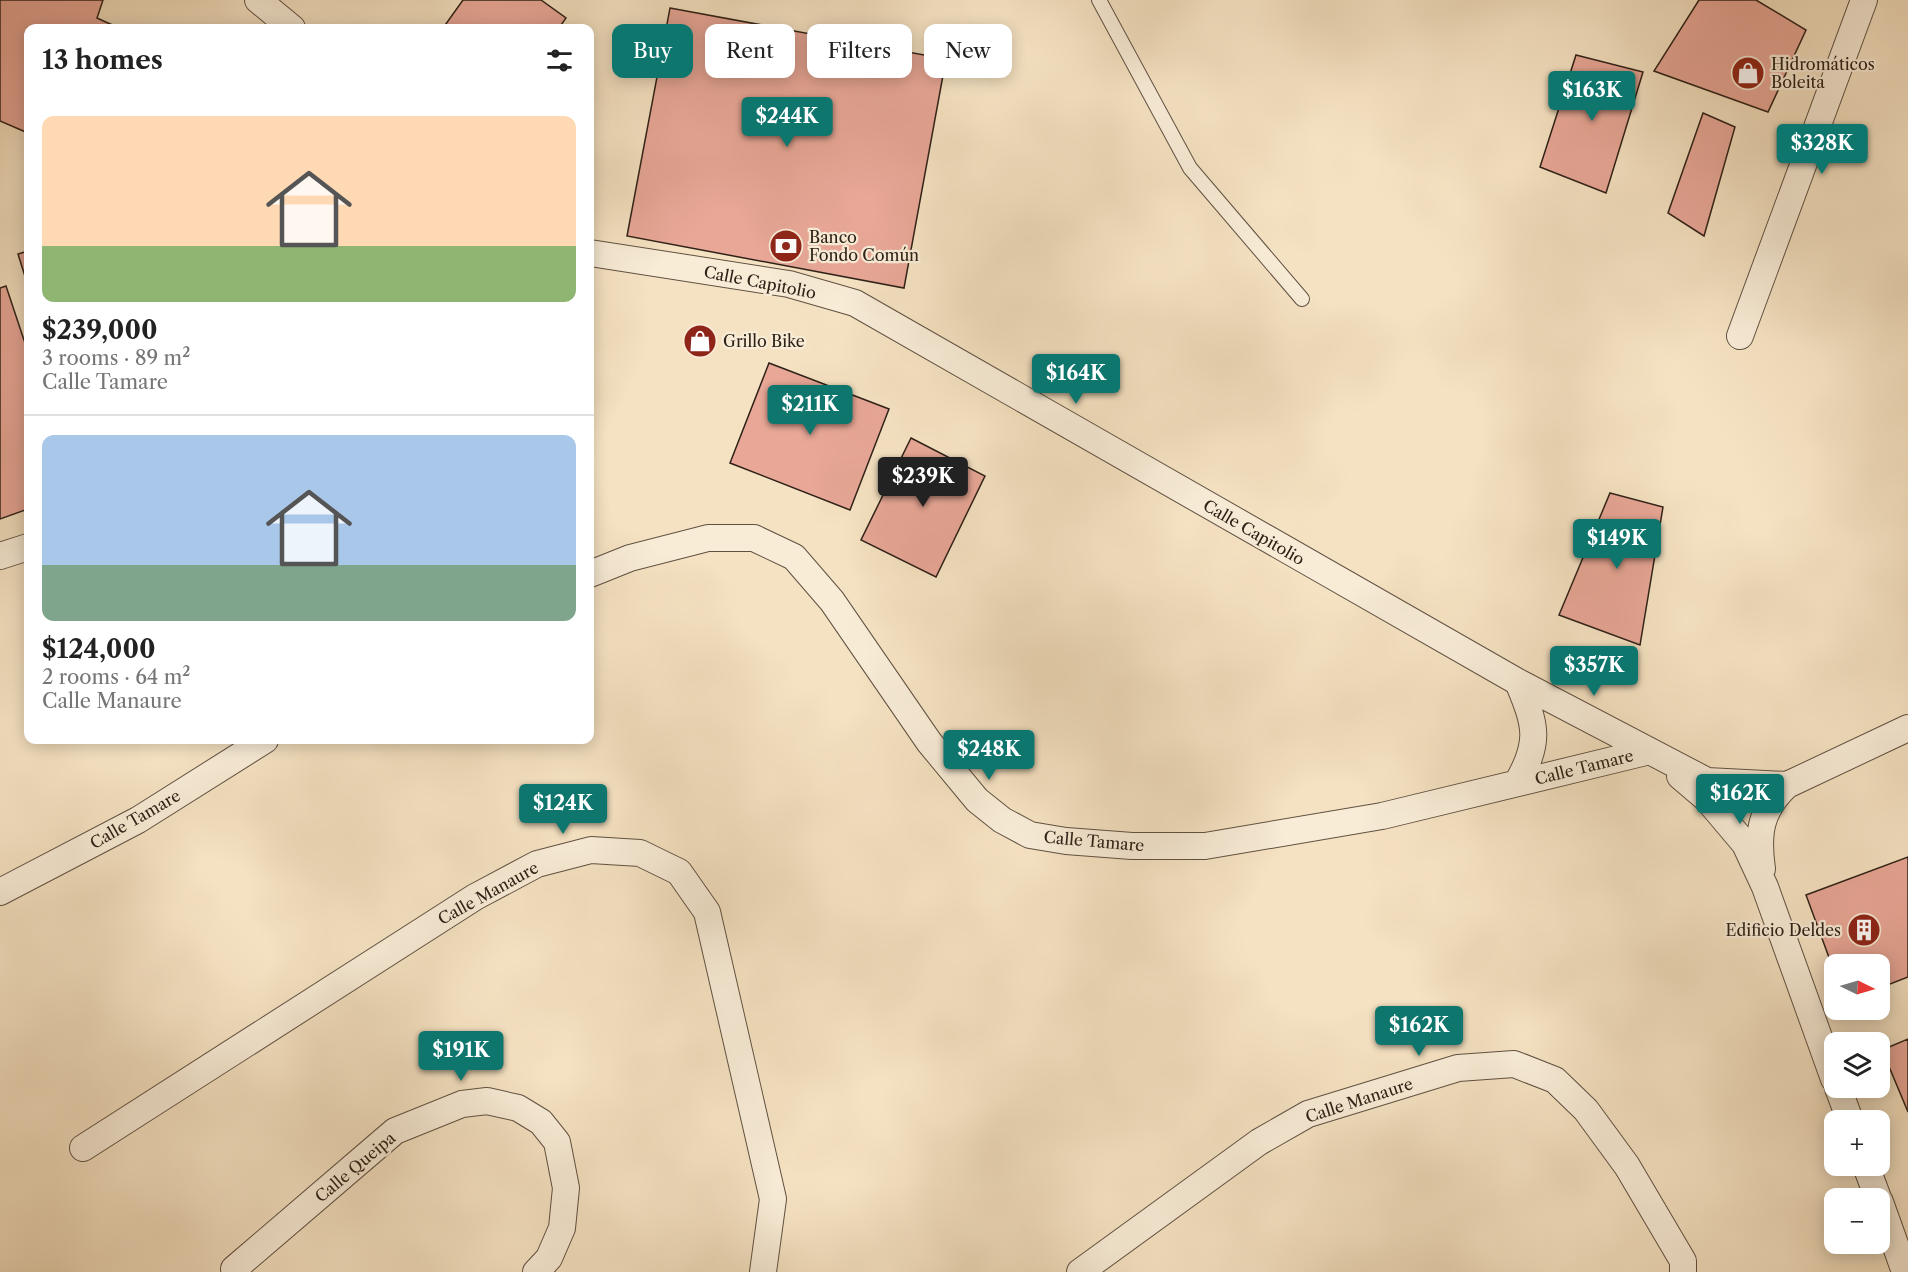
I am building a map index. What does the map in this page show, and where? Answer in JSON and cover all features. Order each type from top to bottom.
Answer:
[{"type":"street","points":[[258,0],[287,24]]},
{"type":"street","points":[[1740,336],[1864,0]]},
{"type":"street","name":"Calle Capitolio","points":[[594,254],[789,284],[855,303],[1518,682],[1707,781],[1786,785],[1908,728]]},
{"type":"street","name":"Calle Tamare","points":[[594,572],[630,558],[708,538],[754,538],[794,557],[832,601],[929,742],[977,800],[1002,820],[1030,835],[1099,843],[1205,846],[1382,816],[1650,751]]},
{"type":"street","points":[[0,556],[24,548]]},
{"type":"street","name":"Calle Tamare","points":[[1517,783],[1529,762],[1535,739],[1531,714],[1518,682]]},
{"type":"street","name":"Calle Tamare","points":[[0,892],[138,820],[260,744]]},
{"type":"street","points":[[1650,751],[1707,799],[1745,844],[1765,887],[1824,1051]]},
{"type":"street","points":[[1765,887],[1758,844],[1763,821],[1772,799],[1786,785]]},
{"type":"street","name":"Calle Manaure","points":[[83,1148],[475,897],[537,864],[591,850],[640,853],[679,872],[706,912],[773,1199],[764,1272]]},
{"type":"street","name":"Calle Manaure","points":[[1080,1272],[1259,1142],[1308,1114],[1458,1068],[1514,1064],[1555,1080],[1586,1110],[1628,1166],[1683,1261],[1683,1272]]},
{"type":"street","name":"Calle Queipa","points":[[234,1269],[395,1131],[462,1104],[487,1101],[519,1108],[541,1122],[556,1142],[567,1188],[562,1228],[549,1258],[536,1272]]},
{"type":"street","points":[[1890,1230],[1905,1272]]},
{"type":"lane","points":[[1099,0],[1190,168],[1302,299]]},
{"type":"building","points":[[0,0],[103,0],[97,18],[110,24],[24,24],[24,131],[0,121]]},
{"type":"building","points":[[463,0],[541,0],[566,18],[562,24],[446,24]]},
{"type":"building","points":[[1699,0],[1756,0],[1806,30],[1768,112],[1654,71]]},
{"type":"building","points":[[670,8],[757,24],[705,24],[705,78],[795,78],[795,31],[807,33],[807,78],[912,78],[912,53],[924,55],[924,78],[943,78],[904,288],[627,236],[657,78],[693,78],[693,24],[667,24]]},
{"type":"building","points":[[1576,55],[1643,72],[1606,193],[1540,167]]},
{"type":"building","points":[[1703,113],[1735,127],[1704,236],[1668,213]]},
{"type":"building","points":[[24,252],[24,273],[18,254]]},
{"type":"building","points":[[6,286],[24,340],[24,510],[0,519],[0,288]]},
{"type":"building","points":[[769,363],[889,409],[850,510],[730,463]]},
{"type":"building","points":[[911,438],[985,476],[936,577],[861,540]]},
{"type":"building","points":[[1610,493],[1663,507],[1640,645],[1559,615]]},
{"type":"building","name":"Edificio Deldes","points":[[1908,857],[1908,977],[1890,984],[1890,954],[1828,954],[1806,895]]},
{"type":"building","points":[[1908,1039],[1908,1112],[1890,1069],[1890,1047]]},
{"type":"place","name":"Hidromáticos Boleita","points":[[1748,73]]},
{"type":"place","name":"Banco Fondo Común","points":[[786,246]]},
{"type":"place","name":"Grillo Bike","points":[[700,341]]},
{"type":"place","name":"Edificio Deldes","points":[[1864,930]]}]
